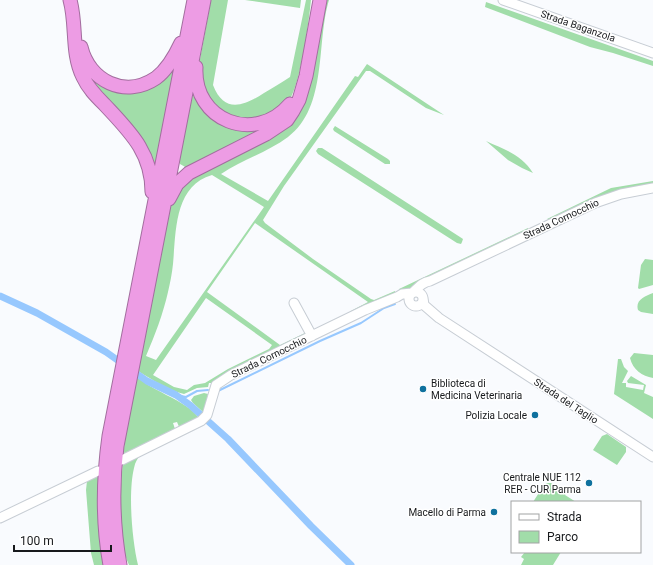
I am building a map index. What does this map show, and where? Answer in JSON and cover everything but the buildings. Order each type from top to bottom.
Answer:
[{"type":"highway","points":[[70,0],[76,54],[83,78],[94,93],[136,140],[149,167],[152,185],[151,197],[142,250],[135,329]]},
{"type":"highway","points":[[74,0],[81,45],[89,66],[105,81],[126,87],[137,86],[157,77],[168,65],[181,43],[190,0]]},
{"type":"highway","points":[[139,282],[194,0]]},
{"type":"highway","points":[[204,0],[206,14],[196,68],[196,82],[199,92],[207,105],[218,116],[234,123],[246,125],[261,123],[274,118],[287,108],[294,97],[301,77],[315,0]]},
{"type":"highway","points":[[118,564],[115,532],[114,489],[120,406],[135,329],[156,243],[204,0]]},
{"type":"highway","points":[[156,243],[163,229],[170,197],[177,184],[204,164],[272,131],[290,116],[296,106],[303,88],[320,0]]},
{"type":"street","name":"Strada Baganzola","points":[[503,0],[653,53]]},
{"type":"street","name":"Strada Cornocchio","points":[[122,460],[204,418],[216,385],[226,377],[402,294],[412,293],[420,285],[595,202],[621,194],[653,188]]},
{"type":"street","points":[[396,297],[406,299],[412,304],[420,305],[423,289],[430,281]]},
{"type":"street","points":[[412,304],[410,296],[412,293],[419,293],[422,297]]},
{"type":"street","name":"Strada del Taglio","points":[[422,297],[424,304],[439,318],[653,457]]},
{"type":"street","points":[[294,303],[312,336]]},
{"type":"street","name":"Strada del Taglio","points":[[412,304],[439,318]]},
{"type":"street","points":[[0,518],[98,471]]},
{"type":"green space","points":[[211,0],[228,0],[213,85],[223,100],[229,104],[235,105],[257,98],[290,77],[306,0],[311,0],[300,72],[291,98],[286,105],[273,112],[246,122],[213,108],[198,70]]},
{"type":"green space","points":[[245,0],[301,0],[300,8]]},
{"type":"green space","points":[[324,0],[329,0],[325,17],[319,73],[315,92],[309,109],[301,124],[288,137],[264,152],[221,174],[268,201],[355,76],[358,77],[367,64],[444,115],[426,108],[370,71],[366,71],[284,186],[263,220],[313,259],[371,299],[374,300],[395,291],[395,294],[351,312],[368,302],[255,223],[207,292],[280,345],[305,333],[305,335],[213,383],[209,383],[208,387],[197,388],[184,394],[172,390],[138,371],[171,204],[182,184],[290,121]],"holes":[[[212,175],[264,207],[156,360],[146,356],[164,308],[168,292],[179,212],[190,189],[200,181]],[[206,298],[272,345],[269,349],[228,369],[205,383],[194,385],[187,390],[174,387],[153,375]]]},
{"type":"green space","points":[[486,2],[653,61],[653,66],[590,47],[485,7]]},
{"type":"green space","points":[[174,68],[156,162],[154,162],[101,97],[84,69],[110,88]]},
{"type":"green space","points":[[193,93],[203,106],[266,128],[187,168],[180,164],[179,160]]},
{"type":"green space","points":[[335,126],[388,159],[390,164],[385,164],[334,131],[333,129]]},
{"type":"green space","points":[[486,141],[518,157],[533,173],[508,160]]},
{"type":"green space","points":[[318,148],[322,148],[463,239],[461,244],[457,243],[318,154],[316,151]]},
{"type":"green space","points":[[653,181],[653,185],[549,220],[547,219],[611,188]]},
{"type":"green space","points":[[528,228],[528,230],[410,289],[400,292],[399,289]]},
{"type":"green space","points":[[645,259],[653,260],[653,285],[639,289],[641,265]]},
{"type":"green space","points":[[653,293],[653,314],[638,310],[637,307],[639,301]]},
{"type":"green space","points":[[634,353],[653,355],[653,378],[638,372],[633,366],[630,358]]},
{"type":"green space","points":[[618,359],[621,359],[624,367],[628,371],[622,383],[626,383],[626,387],[643,390],[644,385],[628,383],[627,381],[631,376],[646,385],[644,393],[653,397],[653,419],[614,394]]},
{"type":"green space","points":[[137,377],[177,400],[195,413],[199,418],[180,429],[177,422],[173,423],[175,429],[123,457],[126,430]]},
{"type":"green space","points":[[204,393],[208,394],[207,397],[209,397],[203,412],[191,400],[194,396]]},
{"type":"green space","points":[[607,434],[626,447],[626,452],[617,465],[593,450],[602,436]]},
{"type":"green space","points":[[141,454],[134,466],[131,490],[134,543],[138,565],[129,565],[125,555],[120,515],[123,462]]},
{"type":"green space","points":[[98,475],[98,515],[104,565],[94,565],[91,553],[86,490],[87,481]]},
{"type":"green space","points":[[551,483],[566,493],[565,495],[574,501],[534,501],[544,485]]},
{"type":"green space","points":[[524,553],[560,553],[553,565],[521,565],[524,559],[521,557]]},
{"type":"waterway","points":[[0,296],[37,313],[106,352],[147,381],[176,395],[190,405],[228,439],[311,526],[351,565]]},
{"type":"waterway","points":[[218,391],[320,341],[361,323],[384,308],[395,304]]},
{"type":"waterway","points":[[176,395],[186,397],[197,391],[208,390]]},
{"type":"place","name":"Biblioteca di Medicina Veterinaria","points":[[423,389]]},
{"type":"place","name":"Polizia Locale","points":[[535,415]]},
{"type":"place","name":"Centrale NUE 112 RER - CUR Parma","points":[[589,483]]},
{"type":"place","name":"Macello di Parma","points":[[494,512]]}]
